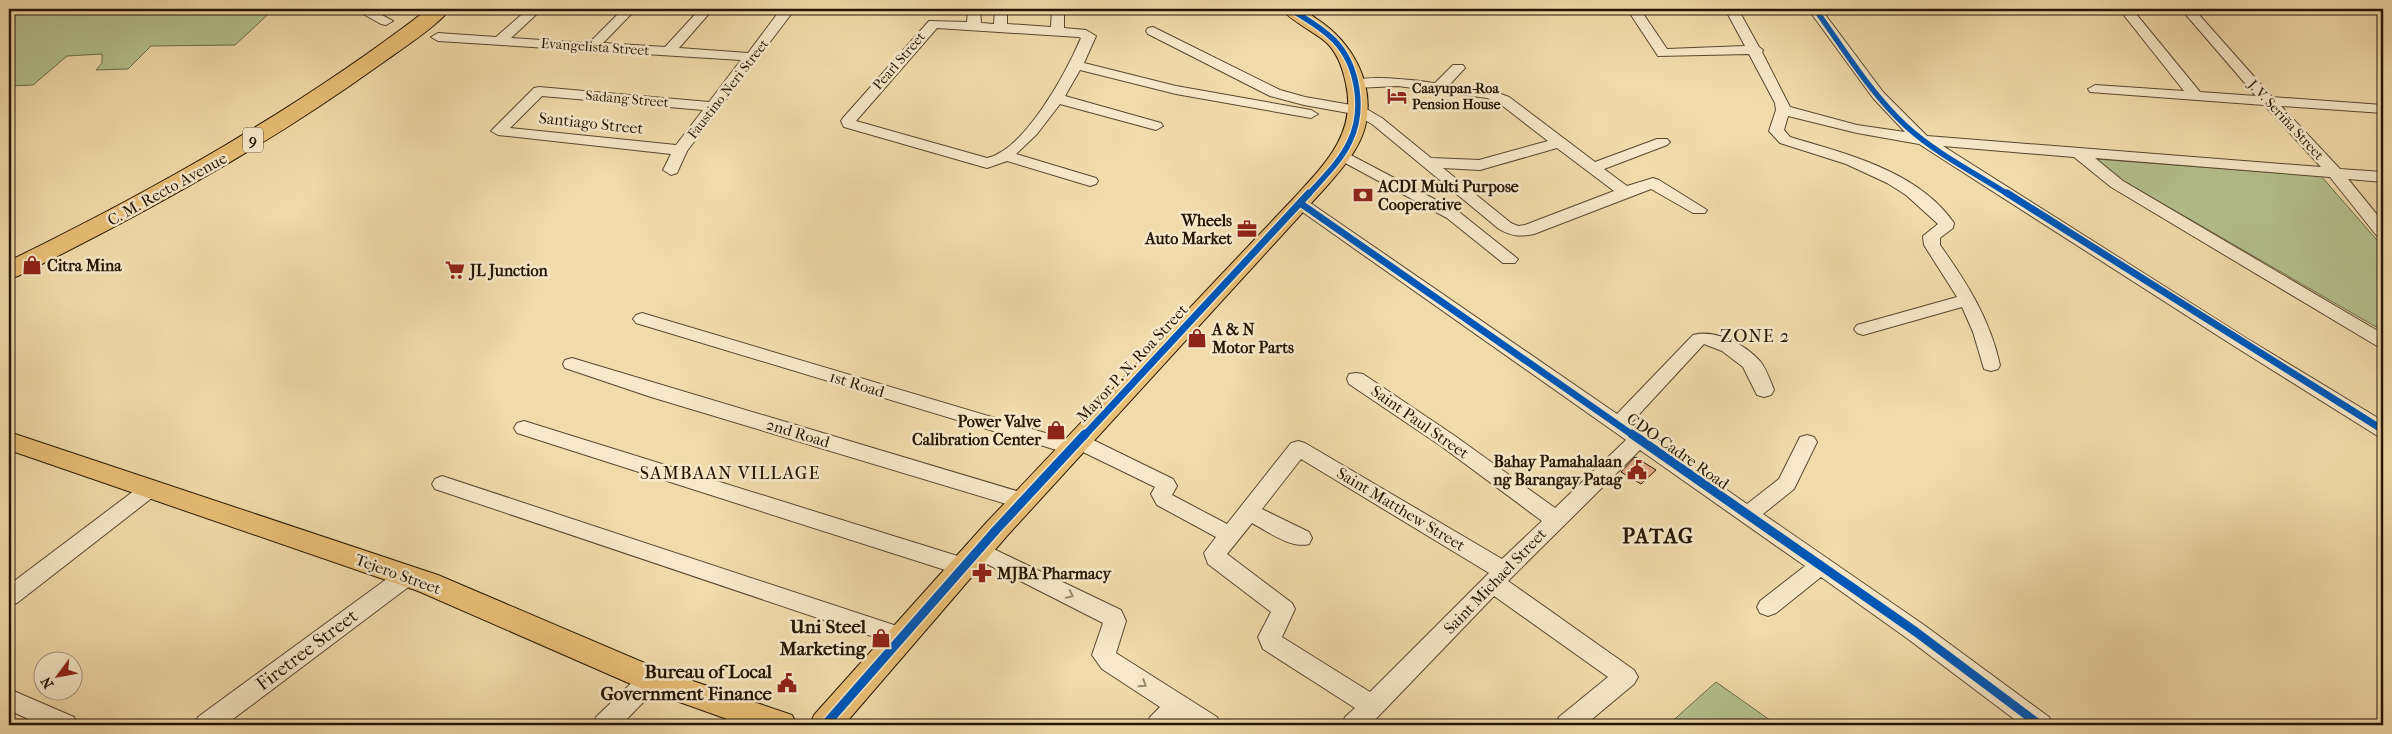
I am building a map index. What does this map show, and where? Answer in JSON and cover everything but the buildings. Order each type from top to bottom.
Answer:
[{"type":"highway","name":"C. M. Recto Avenue","points":[[10,264],[45,245],[136,207],[236,151],[359,72],[404,22],[440,9]]},
{"type":"main road","name":"Mayor P. N. Roa Street","points":[[825,725],[971,558],[1300,203],[1341,155],[1351,138],[1357,116],[1354,71],[1336,41],[1290,9]]},
{"type":"main road","name":"Tejero Street","points":[[9,441],[407,576],[651,679],[781,725]]},
{"type":"street","points":[[361,9],[404,22]]},
{"type":"street","points":[[498,41],[535,9]]},
{"type":"street","points":[[592,47],[630,9]]},
{"type":"street","points":[[668,52],[707,9]]},
{"type":"street","name":"Faustino Neri Street","points":[[671,170],[680,150],[788,9]]},
{"type":"street","points":[[974,9],[974,26]]},
{"type":"street","points":[[1000,28],[1001,9]]},
{"type":"street","points":[[1057,31],[1059,23],[1058,9]]},
{"type":"street","points":[[1634,9],[1664,53],[1756,50]]},
{"type":"street","points":[[1732,9],[1756,50],[1778,94],[1783,110],[1776,131],[1781,138],[1851,160],[1895,179],[1911,189],[1940,215],[1946,226],[1931,236],[1932,244],[1968,300],[1987,342],[1991,365]]},
{"type":"street","points":[[1815,9],[1890,109],[1908,128],[1923,140],[2240,342],[2383,430]]},
{"type":"street","points":[[2125,9],[2197,97]]},
{"type":"street","name":"J. V. Seriña Street","points":[[2187,9],[2267,100],[2335,173],[2383,232]]},
{"type":"street","name":"Pearl Street","points":[[937,23],[1000,28],[1057,31],[1087,34],[1089,36],[1077,66],[1058,99],[1038,125],[1005,156],[988,163],[849,124],[848,121],[931,25],[937,23]]},
{"type":"street","points":[[1153,31],[1275,93],[1377,121],[1505,226],[1519,231],[1528,230],[1652,183],[1699,210]]},
{"type":"street","name":"Evangelista Street","points":[[438,37],[752,57]]},
{"type":"street","points":[[1077,66],[1176,90],[1357,116]]},
{"type":"street","points":[[1440,86],[1458,68]]},
{"type":"street","points":[[1356,84],[1398,82],[1490,94],[1504,100],[1558,143],[1625,192]]},
{"type":"street","points":[[2095,89],[2383,109]]},
{"type":"street","name":"Sadang Street","points":[[498,131],[539,91],[714,107]]},
{"type":"street","points":[[1058,99],[1156,126]]},
{"type":"street","points":[[1783,110],[1857,129],[1923,140],[2383,177]]},
{"type":"street","points":[[1514,122],[1532,123]]},
{"type":"street","name":"Santiago Street","points":[[498,131],[680,150]]},
{"type":"street","points":[[1592,168],[1662,142]]},
{"type":"street","points":[[1428,162],[1480,165],[1558,143]]},
{"type":"street","points":[[2080,154],[2117,184],[2383,342]]},
{"type":"street","points":[[1341,155],[1453,215],[1509,259]]},
{"type":"street","points":[[1005,156],[1090,181]]},
{"type":"street","name":"CDO-Cadre Road","points":[[1300,203],[1617,426],[1916,632],[2040,725]]},
{"type":"street","points":[[1863,329],[1968,300]]},
{"type":"street","name":"1st Road","points":[[642,320],[1076,444],[1166,484],[1167,486],[1161,494],[1164,500],[1230,535]]},
{"type":"street","points":[[1617,426],[1703,338],[1714,339],[1747,360],[1756,369],[1764,390]]},
{"type":"street","name":"2nd Road","points":[[572,364],[1023,501]]},
{"type":"street","name":"Saint Paul Street","points":[[1356,379],[1448,441],[1555,519]]},
{"type":"street","points":[[524,428],[971,558],[1113,616],[1115,621],[1104,655],[1110,662],[1208,725]]},
{"type":"street","name":"Saint Michael Street","points":[[1354,725],[1555,519],[1638,440]]},
{"type":"street","points":[[1747,515],[1787,484],[1807,442]]},
{"type":"street","points":[[1298,448],[1216,553],[1216,558],[1284,609],[1270,637],[1271,642],[1373,706]]},
{"type":"street","name":"Saint Matthew Street","points":[[1298,448],[1498,577],[1626,677],[1568,725]]},
{"type":"street","points":[[442,484],[901,637]]},
{"type":"street","points":[[9,597],[150,489]]},
{"type":"street","points":[[1249,512],[1301,538]]},
{"type":"street","points":[[1768,607],[1820,566]]},
{"type":"street","name":"Firetree Street","points":[[207,725],[407,576]]},
{"type":"street","points":[[605,725],[651,679]]},
{"type":"street","points":[[9,699],[65,725]]},
{"type":"street","points":[[1159,725],[1177,705]]},
{"type":"green space","points":[[13,9],[274,9],[235,45],[151,46],[128,69],[96,70],[102,63],[102,54],[67,56],[33,85],[9,86],[9,11]]},
{"type":"green space","points":[[2096,159],[2321,176],[2383,247],[2383,331],[2122,180]]},
{"type":"green space","points":[[1716,682],[1777,725],[1668,725]]},
{"type":"cycle path","points":[[825,725],[996,530],[1318,183],[1347,147],[1357,120],[1358,106],[1357,91],[1348,62],[1335,41],[1290,9]]},
{"type":"cycle path","points":[[1815,9],[1878,95],[1923,140],[2240,342],[2383,430]]},
{"type":"cycle path","points":[[1300,203],[1916,632],[2040,725]]},
{"type":"place","name":"Caayupan-Roa Pension House","points":[[1397,96]]},
{"type":"place","name":"ACDI Multi Purpose Cooperative","points":[[1363,195]]},
{"type":"place","name":"Wheels Auto Market","points":[[1247,229]]},
{"type":"place","name":"Citra Mina","points":[[32,265]]},
{"type":"place","name":"JL Junction","points":[[455,270]]},
{"type":"place","name":"A & N Motor Parts","points":[[1197,338]]},
{"type":"place","name":"Power Valve Calibration Center","points":[[1056,430]]},
{"type":"place","name":"Bahay Pamahalaan ng Barangay Patag","points":[[1637,470]]},
{"type":"place","name":"MJBA Pharmacy","points":[[982,573]]},
{"type":"place","name":"Uni Steel Marketing","points":[[881,638]]},
{"type":"place","name":"Bureau of Local Government Finance","points":[[787,683]]},
{"type":"district","name":"ZONE 2","points":[[1755,336]]},
{"type":"district","name":"SAMBAAN VILLAGE","points":[[730,473]]},
{"type":"district","name":"PATAG","points":[[1658,536]]}]
